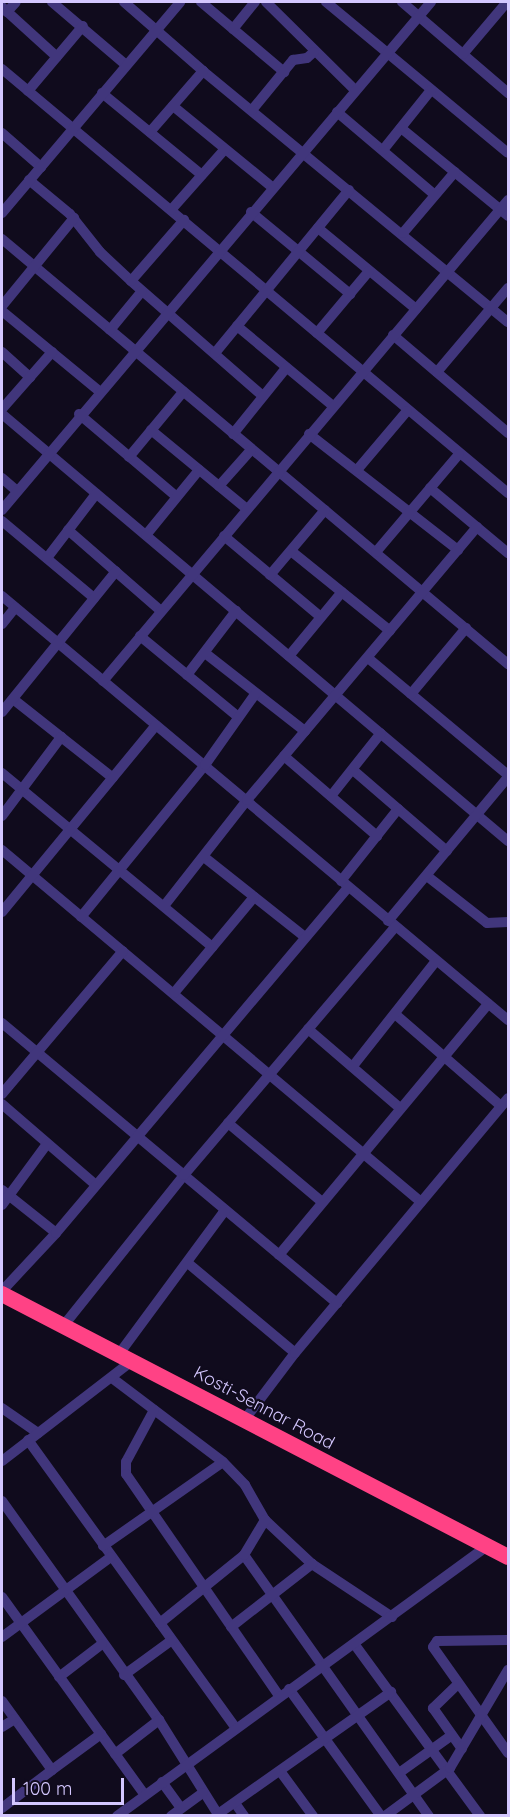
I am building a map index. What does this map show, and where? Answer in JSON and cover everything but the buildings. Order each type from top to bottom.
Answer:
[{"type":"highway","name":"Kosti-Sennar Road","points":[[2,1292],[508,1557]]},
{"type":"street","points":[[16,2],[4,10],[57,57]]},
{"type":"street","points":[[52,2],[83,26],[126,65]]},
{"type":"street","points":[[124,2],[203,71],[303,150],[508,322]]},
{"type":"street","points":[[2,213],[180,2]]},
{"type":"street","points":[[201,2],[284,72]]},
{"type":"street","points":[[233,29],[255,2]]},
{"type":"street","points":[[266,2],[314,52],[356,90]]},
{"type":"street","points":[[326,2],[508,153]]},
{"type":"street","points":[[402,2],[420,15],[508,93]]},
{"type":"street","points":[[2,510],[79,414],[430,2]]},
{"type":"street","points":[[464,54],[507,2]]},
{"type":"street","points":[[28,91],[83,26]]},
{"type":"street","points":[[252,110],[293,60],[307,58],[314,52]]},
{"type":"street","points":[[2,69],[184,220],[407,411],[508,493]]},
{"type":"street","points":[[150,132],[203,71]]},
{"type":"street","points":[[382,150],[431,90]]},
{"type":"street","points":[[102,93],[202,176]]},
{"type":"street","points":[[173,106],[272,187]]},
{"type":"street","points":[[337,112],[435,195]]},
{"type":"street","points":[[401,128],[504,213]]},
{"type":"street","points":[[2,133],[41,167]]},
{"type":"street","points":[[171,210],[225,149]]},
{"type":"street","points":[[402,233],[454,172]]},
{"type":"street","points":[[30,180],[74,218],[100,252],[131,281],[263,396]]},
{"type":"street","points":[[215,353],[349,189]]},
{"type":"street","points":[[103,681],[393,335],[504,213],[508,200]]},
{"type":"street","points":[[251,212],[350,294]]},
{"type":"street","points":[[2,306],[74,218]]},
{"type":"street","points":[[131,281],[184,220]]},
{"type":"street","points":[[318,228],[416,309]]},
{"type":"street","points":[[2,239],[251,450],[424,591],[508,664]]},
{"type":"street","points":[[317,333],[369,271]]},
{"type":"street","points":[[437,372],[493,309],[508,288]]},
{"type":"street","points":[[110,330],[142,291]]},
{"type":"street","points":[[2,311],[99,391]]},
{"type":"street","points":[[237,326],[333,406]]},
{"type":"street","points":[[393,335],[508,433]]},
{"type":"street","points":[[2,352],[30,377]]},
{"type":"street","points":[[2,409],[52,352]]},
{"type":"street","points":[[233,434],[286,368]]},
{"type":"street","points":[[129,457],[183,392]]},
{"type":"street","points":[[357,470],[407,411]]},
{"type":"street","points":[[2,414],[508,841]]},
{"type":"street","points":[[79,414],[177,498]]},
{"type":"street","points":[[151,430],[247,509]]},
{"type":"street","points":[[309,434],[411,511],[458,550]]},
{"type":"street","points":[[219,486],[251,450]]},
{"type":"street","points":[[376,552],[459,454]]},
{"type":"street","points":[[146,535],[199,470]]},
{"type":"street","points":[[2,478],[16,491]]},
{"type":"street","points":[[430,488],[508,553]]},
{"type":"street","points":[[47,558],[96,494]]},
{"type":"street","points":[[270,575],[325,510]]},
{"type":"street","points":[[2,521],[94,598]]},
{"type":"street","points":[[164,906],[247,800],[477,527]]},
{"type":"street","points":[[68,530],[161,611]]},
{"type":"street","points":[[224,536],[321,618]]},
{"type":"street","points":[[291,551],[390,631]]},
{"type":"street","points":[[2,712],[116,571]]},
{"type":"street","points":[[290,656],[342,592]]},
{"type":"street","points":[[2,596],[508,1020]]},
{"type":"street","points":[[2,624],[15,608]]},
{"type":"street","points":[[187,675],[236,611]]},
{"type":"street","points":[[411,694],[466,628]]},
{"type":"street","points":[[140,636],[237,716]]},
{"type":"street","points":[[205,653],[305,731]]},
{"type":"street","points":[[63,1325],[184,1175],[308,1029],[508,776],[368,658]]},
{"type":"street","points":[[81,917],[205,765],[237,716],[256,693]]},
{"type":"street","points":[[13,699],[113,778]]},
{"type":"street","points":[[2,912],[156,725]]},
{"type":"street","points":[[331,796],[381,733]]},
{"type":"street","points":[[2,816],[24,790],[39,762],[61,737]]},
{"type":"street","points":[[284,756],[377,836]]},
{"type":"street","points":[[353,770],[447,851]]},
{"type":"street","points":[[2,772],[212,947]]},
{"type":"street","points":[[2,1292],[56,1233],[305,937],[398,809]]},
{"type":"street","points":[[2,850],[271,1073],[421,1202]]},
{"type":"street","points":[[204,857],[305,937]]},
{"type":"street","points":[[427,876],[487,923],[508,922]]},
{"type":"street","points":[[174,993],[254,897]]},
{"type":"street","points":[[2,1094],[123,951]]},
{"type":"street","points":[[353,1066],[436,961]]},
{"type":"street","points":[[279,1255],[488,1004]]},
{"type":"street","points":[[245,1419],[295,1353],[505,1102],[444,1056],[395,1014]]},
{"type":"street","points":[[2,1023],[337,1303]]},
{"type":"street","points":[[308,1029],[400,1108]]},
{"type":"street","points":[[2,1104],[96,1185]]},
{"type":"street","points":[[228,1124],[322,1202]]},
{"type":"street","points":[[2,1205],[5,1193],[48,1144]]},
{"type":"street","points":[[5,1193],[56,1233]]},
{"type":"street","points":[[2,1461],[112,1378],[225,1210]]},
{"type":"street","points":[[189,1264],[295,1353]]},
{"type":"street","points":[[112,1378],[223,1462],[245,1485],[265,1520],[312,1564],[392,1617]]},
{"type":"street","points":[[2,1408],[38,1433]]},
{"type":"street","points":[[154,1410],[124,1470],[149,1512],[279,1696]]},
{"type":"street","points":[[27,1440],[236,1728]]},
{"type":"street","points":[[103,1546],[223,1462]]},
{"type":"street","points":[[2,1501],[189,1763],[203,1793],[218,1815],[391,1692]]},
{"type":"street","points":[[160,1623],[244,1555],[265,1520]]},
{"type":"street","points":[[123,1814],[162,1782],[279,1696],[355,1645],[487,1546]]},
{"type":"street","points":[[244,1555],[429,1815]]},
{"type":"street","points":[[2,1637],[111,1557]]},
{"type":"street","points":[[231,1627],[312,1564]]},
{"type":"street","points":[[2,1597],[145,1795]]},
{"type":"street","points":[[124,1675],[172,1640]]},
{"type":"street","points":[[508,1640],[435,1642],[433,1649],[508,1753]]},
{"type":"street","points":[[58,1677],[102,1644]]},
{"type":"street","points":[[355,1645],[434,1749],[480,1815]]},
{"type":"street","points":[[290,1689],[383,1815],[449,1770],[508,1670]]},
{"type":"street","points":[[458,1684],[433,1707],[462,1749]]},
{"type":"street","points":[[2,1701],[52,1770]]},
{"type":"street","points":[[2,1727],[15,1719]]},
{"type":"street","points":[[115,1754],[159,1720]]},
{"type":"street","points":[[4,1815],[2,1810],[101,1734]]},
{"type":"street","points":[[399,1773],[452,1735]]},
{"type":"street","points":[[280,1771],[313,1815]]},
{"type":"street","points":[[162,1782],[175,1813],[203,1793]]},
{"type":"street","points":[[235,1803],[244,1815]]}]
